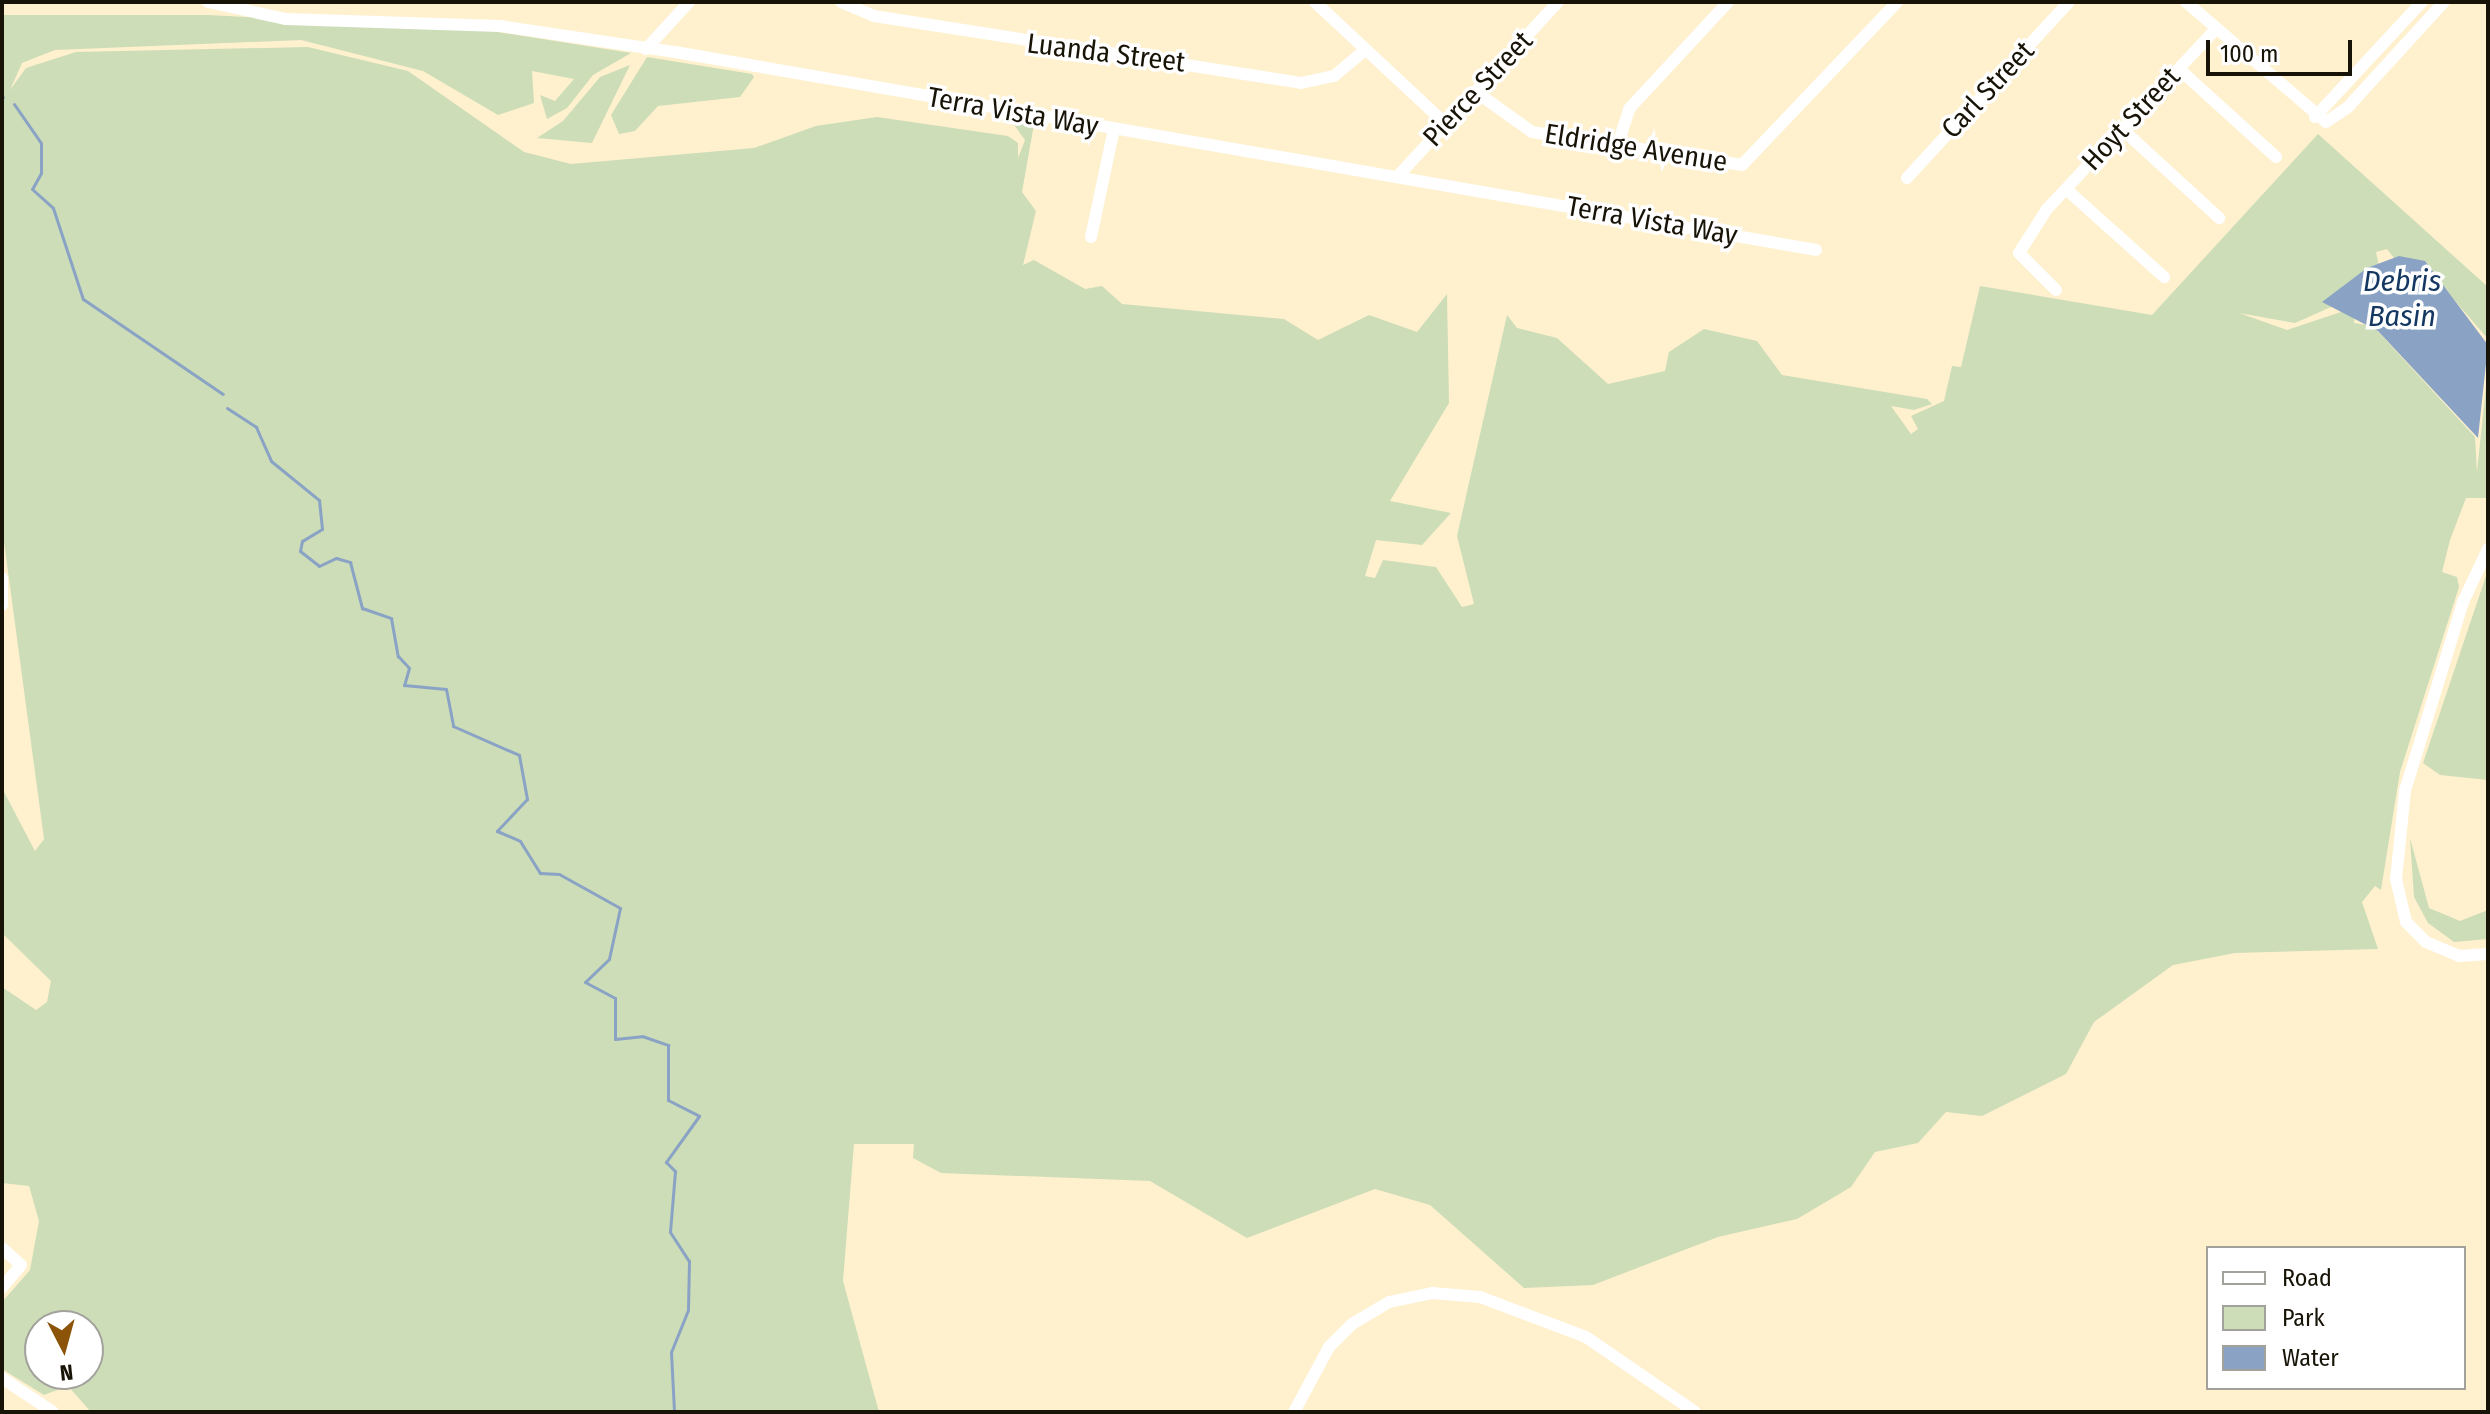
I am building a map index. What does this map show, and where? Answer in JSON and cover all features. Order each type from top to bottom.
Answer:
[{"type":"street","name":"Terra Vista Way","points":[[208,2],[286,19],[500,26],[1398,176],[1816,250]]},
{"type":"street","points":[[646,49],[689,2]]},
{"type":"street","name":"Luanda Street","points":[[841,2],[874,16],[1301,83],[1334,76],[1365,50]]},
{"type":"street","points":[[1315,2],[1446,124]]},
{"type":"street","name":"Pierce Street","points":[[1398,176],[1558,2]]},
{"type":"street","points":[[1617,147],[1629,109],[1728,2]]},
{"type":"street","name":"Eldridge Avenue","points":[[1476,92],[1532,132],[1724,166],[1742,165],[1757,153],[1897,2]]},
{"type":"street","name":"Carl Street","points":[[1907,178],[2069,2]]},
{"type":"street","points":[[2186,2],[2315,117],[2338,116],[2444,2]]},
{"type":"street","points":[[2315,117],[2422,2]]},
{"type":"street","points":[[2404,21],[2416,33]]},
{"type":"street","name":"Hoyt Street","points":[[2056,290],[2019,253],[2047,209],[2216,29]]},
{"type":"street","points":[[2179,69],[2276,157]]},
{"type":"street","points":[[1091,237],[1114,129]]},
{"type":"street","points":[[2122,129],[2219,218]]},
{"type":"street","points":[[2066,189],[2164,277]]},
{"type":"street","points":[[2488,549],[2463,602],[2405,791],[2396,879],[2406,922],[2426,942],[2459,956],[2488,954]]},
{"type":"street","points":[[2,578],[2,600]]},
{"type":"street","points":[[2,1248],[21,1265],[2,1288]]},
{"type":"street","points":[[1294,1412],[1329,1347],[1352,1324],[1389,1302],[1432,1293],[1480,1297],[1586,1337],[1695,1412]]},
{"type":"street","points":[[2,1378],[53,1412]]},
{"type":"green space","points":[[2,15],[208,15],[479,29],[631,53],[593,75],[567,108],[547,119],[540,95],[555,101],[574,79],[532,71],[534,103],[498,115],[423,71],[301,40],[55,50],[22,63],[10,90],[26,68],[76,52],[308,47],[408,71],[524,152],[571,164],[754,148],[816,126],[877,117],[1008,136],[1018,143],[1018,158],[1025,140],[1010,119],[1034,124],[1022,192],[1036,211],[1023,265],[1034,260],[1085,289],[1102,286],[1122,304],[1284,319],[1318,340],[1369,315],[1417,332],[1447,294],[1449,403],[1390,501],[1451,513],[1422,545],[1376,540],[1365,576],[1375,578],[1383,560],[1436,567],[1462,607],[1474,604],[1457,536],[1507,315],[1517,328],[1557,338],[1608,384],[1665,371],[1669,352],[1704,329],[1757,341],[1782,375],[1927,399],[1932,404],[1914,410],[1891,406],[1911,434],[1918,429],[1911,416],[1944,401],[1952,366],[1961,367],[1980,286],[2152,315],[2318,134],[2488,287],[2488,339],[2430,272],[2400,266],[2387,249],[2376,252],[2383,284],[2295,323],[2239,313],[2287,330],[2356,307],[2354,323],[2373,326],[2475,437],[2477,472],[2488,367],[2488,498],[2466,498],[2450,540],[2442,572],[2457,577],[2459,587],[2400,772],[2381,890],[2375,886],[2362,902],[2378,949],[2235,953],[2173,965],[2094,1022],[2066,1074],[1982,1116],[1946,1112],[1918,1143],[1875,1152],[1851,1187],[1797,1219],[1718,1237],[1593,1285],[1524,1288],[1430,1205],[1375,1189],[1247,1238],[1150,1181],[941,1173],[913,1158],[914,1144],[854,1144],[843,1281],[879,1412],[91,1412],[72,1390],[104,1390],[104,1310],[24,1310],[24,1383],[2,1369],[3,1301],[30,1270],[39,1221],[29,1186],[2,1183],[2,987],[36,1010],[47,1002],[51,981],[2,933],[2,788],[35,851],[44,839],[2,527]]},
{"type":"green space","points":[[647,57],[752,74],[754,77],[740,97],[658,106],[635,131],[619,134],[611,115]]},
{"type":"green space","points":[[630,65],[592,143],[537,138],[563,121],[600,77]]},
{"type":"green space","points":[[2488,570],[2488,780],[2440,775],[2423,763]]},
{"type":"green space","points":[[2410,838],[2429,908],[2460,921],[2488,910],[2488,939],[2454,942],[2428,923],[2414,897]]},
{"type":"green space","points":[[36,1390],[57,1390],[44,1395]]},
{"type":"water","name":"Debris Basin","points":[[2399,256],[2425,261],[2488,345],[2478,438],[2378,331],[2322,302],[2367,268]]},
{"type":"waterway","points":[[14,104],[41,143],[41,173],[32,189],[53,208],[83,299],[223,394]]},
{"type":"waterway","points":[[227,408],[256,427],[271,461],[319,500],[322,529],[302,541],[300,551],[319,566],[336,558],[350,562],[362,608],[391,618],[398,656],[409,668],[404,685],[446,689],[453,726],[519,755],[527,799],[497,831],[520,841],[540,873],[559,874],[620,908],[609,959],[585,982],[615,998],[615,1039],[642,1036],[668,1045],[668,1100],[699,1116],[666,1162],[675,1171],[670,1232],[689,1261],[688,1310],[671,1352],[674,1412]]}]
